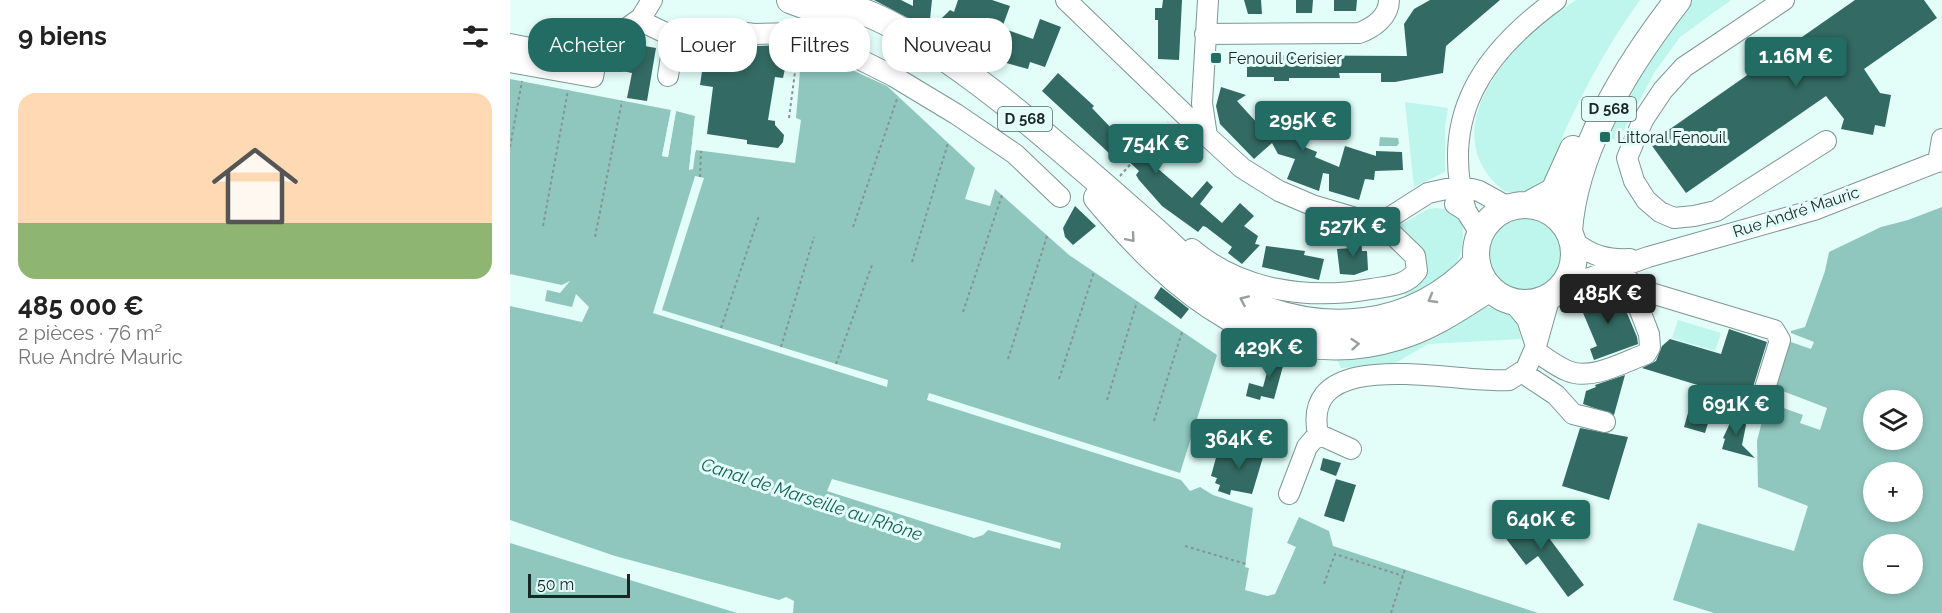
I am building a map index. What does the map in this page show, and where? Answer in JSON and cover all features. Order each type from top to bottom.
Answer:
[{"type":"main road","name":"D 568","points":[[790,0],[826,4],[873,16],[932,50],[1016,111],[1190,264],[1221,288],[1240,298],[1293,317],[1350,323],[1412,310],[1460,281],[1477,262]]},
{"type":"main road","name":"D 568","points":[[1519,206],[1554,191],[1602,85],[1623,47],[1656,0]]},
{"type":"main road","name":"D 568","points":[[1571,237],[1572,201],[1581,171],[1612,101],[1640,50],[1678,0]]},
{"type":"main road","name":"D 568","points":[[1070,158],[1098,199],[1138,245],[1179,285],[1228,319],[1290,341],[1325,346],[1376,342],[1397,337],[1448,316],[1490,288]]},
{"type":"main road","points":[[1519,206],[1546,209],[1560,218],[1571,237],[1572,268],[1554,293],[1532,302],[1512,301],[1490,288],[1477,262],[1476,248],[1480,233],[1492,218],[1519,206]]},
{"type":"street","points":[[641,18],[652,0]]},
{"type":"street","points":[[1066,0],[1242,168],[1279,191],[1312,205],[1381,223],[1414,256],[1417,271],[1411,279],[1401,284],[1317,295],[1264,285],[1221,270],[1210,264],[1170,230]]},
{"type":"street","points":[[1207,136],[1202,103],[1208,0]]},
{"type":"street","points":[[1466,211],[1469,189],[1467,163],[1460,130],[1467,102],[1493,56],[1530,19],[1556,0]]},
{"type":"street","points":[[1784,0],[1684,67],[1663,90],[1643,120],[1627,158],[1634,181],[1646,200],[1660,212],[1674,218],[1716,211],[1826,141]]},
{"type":"street","points":[[1205,34],[1346,35],[1370,29],[1380,21],[1392,2]]},
{"type":"street","points":[[510,44],[528,47]]},
{"type":"street","points":[[510,62],[528,65]]},
{"type":"street","points":[[870,64],[956,114],[1014,154],[1060,197]]},
{"type":"street","points":[[565,72],[593,77],[594,72]]},
{"type":"street","points":[[668,76],[669,72]]},
{"type":"street","points":[[1940,161],[1942,139]]},
{"type":"street","name":"Rue André Mauric","points":[[1554,293],[1648,257],[1814,210],[1940,161]]},
{"type":"street","points":[[1381,223],[1428,193],[1469,189],[1519,206]]},
{"type":"street","points":[[1409,206],[1440,200],[1452,201],[1466,211],[1480,233]]},
{"type":"street","name":"Rue André Mauric","points":[[1571,237],[1594,256],[1611,260],[1648,257]]},
{"type":"street","points":[[1614,269],[1641,290],[1774,330],[1780,340],[1761,401]]},
{"type":"street","points":[[1512,301],[1527,319],[1536,349],[1568,371],[1581,374],[1594,372],[1646,354],[1650,347],[1649,334],[1637,303],[1641,290]]},
{"type":"street","points":[[1318,434],[1315,421],[1323,395],[1334,384],[1353,378],[1375,373],[1499,381],[1509,380],[1523,373],[1536,349],[1554,293]]},
{"type":"street","points":[[1523,373],[1556,395],[1574,414],[1605,422]]},
{"type":"street","points":[[1318,434],[1351,449]]},
{"type":"street","points":[[1289,494],[1307,447],[1318,434]]},
{"type":"path","points":[[789,118],[795,72]]},
{"type":"path","points":[[510,147],[522,81]]},
{"type":"path","points":[[543,226],[568,90]]},
{"type":"path","points":[[853,226],[898,96]]},
{"type":"path","points":[[595,237],[622,101]]},
{"type":"path","points":[[1108,190],[1179,109]]},
{"type":"path","points":[[912,262],[948,143]]},
{"type":"path","points":[[700,177],[701,151]]},
{"type":"path","points":[[963,312],[1002,195]]},
{"type":"path","points":[[721,328],[759,216]]},
{"type":"path","points":[[1008,359],[1047,236]]},
{"type":"path","points":[[781,347],[814,237]]},
{"type":"path","points":[[836,364],[872,266]]},
{"type":"path","points":[[1059,379],[1094,272]]},
{"type":"path","points":[[1107,400],[1137,303]]},
{"type":"path","points":[[1154,421],[1182,332]]},
{"type":"path","points":[[1185,546],[1246,564]]},
{"type":"path","points":[[1324,584],[1335,554],[1403,576]]},
{"type":"path","points":[[1391,613],[1405,569]]},
{"type":"shaded area","points":[[1576,0],[1640,0],[1610,45],[1584,92],[1565,130],[1544,185],[1535,191],[1525,193],[1504,191],[1485,171],[1476,150],[1475,128],[1480,106],[1490,84],[1520,45],[1543,24]]},
{"type":"shaded area","points":[[1691,0],[1731,0],[1680,37],[1654,73],[1618,141],[1608,137],[1624,100],[1644,65],[1666,31]]},
{"type":"shaded area","points":[[1405,102],[1448,108],[1445,126],[1445,172],[1414,187]]},
{"type":"shaded area","points":[[1428,209],[1450,210],[1462,221],[1461,251],[1457,262],[1442,278],[1406,298],[1404,292],[1418,281],[1397,227]]},
{"type":"shaded area","points":[[1517,216],[1531,216],[1545,222],[1555,232],[1561,246],[1561,260],[1555,274],[1545,284],[1531,290],[1517,290],[1503,284],[1493,274],[1487,260],[1487,246],[1493,232],[1503,222]]},
{"type":"shaded area","points":[[1484,307],[1505,312],[1510,316],[1517,325],[1521,339],[1428,344],[1392,365],[1341,368],[1336,358],[1385,352],[1422,343],[1440,335],[1470,313]]},
{"type":"shaded area","points":[[1678,320],[1721,333],[1715,351],[1672,338]]},
{"type":"water","name":"Canal de Marseille au Rhône","points":[[800,72],[856,72],[887,86],[975,168],[965,199],[990,206],[995,189],[1069,255],[1217,355],[1180,473],[929,393],[927,400],[1181,480],[1190,491],[1200,487],[1213,495],[1253,508],[1245,567],[1249,568],[1245,590],[1267,596],[1275,594],[1296,547],[1287,543],[1299,517],[1329,531],[1333,546],[1538,613],[793,613],[794,601],[786,597],[779,600],[615,556],[510,520],[510,306],[582,322],[589,307],[576,294],[572,307],[545,301],[547,290],[560,293],[570,281],[562,285],[510,274],[510,79],[671,110],[662,156],[668,157],[676,111],[695,116],[689,170],[696,150],[795,163],[801,120],[796,118]],"holes":[[[695,176],[704,178],[662,310],[888,380],[887,387],[653,313]],[[832,479],[1061,543],[1060,549],[988,530],[983,535],[974,538],[827,491]]]},
{"type":"water","points":[[1293,106],[1319,107],[1319,125],[1293,125]]},
{"type":"water","points":[[1380,137],[1398,138],[1399,143],[1397,146],[1379,146]]},
{"type":"water","points":[[1942,207],[1942,613],[1714,613],[1673,600],[1698,523],[1794,551],[1808,506],[1758,487],[1757,441],[1767,402],[1803,415],[1800,423],[1820,430],[1827,408],[1772,387],[1788,341],[1811,349],[1814,342],[1791,333],[1791,331],[1805,327],[1825,271],[1829,252],[1881,227]]},
{"type":"water","points":[[510,543],[737,613],[510,613]]},
{"type":"pier","points":[[671,110],[676,111],[668,157],[662,156]]},
{"type":"pier","points":[[695,116],[698,116],[694,148],[696,147],[693,169],[689,170]]},
{"type":"building","points":[[874,0],[901,0],[913,6],[913,0],[932,0],[930,18],[908,18]]},
{"type":"building","points":[[958,0],[992,0],[1010,6],[1006,18],[942,18],[950,10],[954,12]]},
{"type":"building","points":[[1163,0],[1182,0],[1179,60],[1158,59],[1158,20],[1155,20],[1155,8],[1162,8]]},
{"type":"building","points":[[1244,0],[1261,0],[1262,14],[1248,14]]},
{"type":"building","points":[[1296,0],[1313,0],[1312,13],[1296,13]]},
{"type":"building","points":[[1334,0],[1357,0],[1356,11],[1334,11]]},
{"type":"building","points":[[1430,0],[1500,0],[1446,46],[1443,73],[1395,82],[1381,82],[1381,73],[1339,73],[1340,78],[1289,78],[1289,81],[1274,81],[1274,77],[1247,77],[1247,55],[1407,56],[1404,24],[1414,9]]},
{"type":"building","points":[[1855,0],[1924,0],[1937,18],[1864,69],[1880,93],[1891,95],[1885,127],[1875,125],[1873,135],[1841,129],[1844,119],[1826,96],[1686,193],[1650,143]]},
{"type":"building","points":[[1040,19],[1061,27],[1045,67],[1030,62],[1028,69],[1012,65],[1012,32],[1033,39]]},
{"type":"building","points":[[646,46],[656,48],[647,101],[627,98],[632,73],[627,72],[646,72]]},
{"type":"building","points":[[757,46],[769,46],[769,72],[784,72],[783,78],[775,77],[768,120],[775,121],[775,125],[784,135],[783,142],[778,148],[747,144],[747,140],[707,134],[713,87],[700,85],[702,72],[757,72]]},
{"type":"building","points":[[1058,73],[1094,106],[1092,108],[1113,130],[1192,198],[1207,181],[1213,187],[1200,204],[1222,223],[1240,203],[1254,216],[1244,226],[1258,236],[1255,244],[1260,245],[1242,264],[1228,253],[1232,247],[1206,227],[1203,226],[1198,232],[1162,206],[1139,180],[1136,175],[1139,171],[1123,156],[1118,159],[1110,154],[1042,91]]},
{"type":"building","points":[[1221,87],[1246,95],[1237,101],[1258,124],[1285,133],[1284,136],[1301,142],[1300,145],[1317,152],[1315,157],[1339,167],[1345,146],[1376,156],[1376,151],[1402,152],[1403,170],[1375,171],[1374,180],[1365,179],[1359,200],[1329,191],[1329,174],[1323,173],[1319,191],[1287,179],[1295,159],[1278,154],[1272,143],[1254,159],[1220,124],[1216,106]]},
{"type":"building","points":[[1075,206],[1096,226],[1073,245],[1065,237],[1063,228]]},
{"type":"building","points":[[1361,237],[1362,251],[1367,251],[1368,270],[1354,275],[1340,274],[1337,249],[1351,248],[1350,238]]},
{"type":"building","points":[[1266,246],[1305,251],[1304,255],[1324,259],[1319,280],[1262,267]]},
{"type":"building","points":[[1161,287],[1189,309],[1181,319],[1154,298]]},
{"type":"building","points":[[1606,290],[1612,305],[1622,301],[1638,344],[1594,360],[1590,349],[1597,346],[1578,301]]},
{"type":"building","points":[[1729,329],[1767,342],[1749,400],[1718,391],[1705,433],[1684,427],[1695,389],[1704,387],[1642,368],[1656,361],[1662,346],[1670,339],[1721,354]]},
{"type":"building","points":[[1273,351],[1286,355],[1274,399],[1261,396],[1260,400],[1246,396],[1249,383],[1263,387]]},
{"type":"building","points":[[1625,375],[1614,415],[1583,404],[1586,391],[1596,387],[1595,385]]},
{"type":"building","points":[[1742,411],[1746,425],[1742,445],[1755,458],[1722,449],[1725,439],[1723,438],[1731,421]]},
{"type":"building","points":[[1580,428],[1628,437],[1609,500],[1562,486]]},
{"type":"building","points":[[1244,441],[1266,447],[1252,494],[1231,490],[1230,495],[1218,491],[1220,485],[1215,483],[1217,478],[1211,476],[1217,454],[1238,460]]},
{"type":"building","points":[[1323,458],[1341,463],[1336,476],[1320,470]]},
{"type":"building","points":[[1336,479],[1356,485],[1344,522],[1324,516]]},
{"type":"building","points":[[1529,511],[1584,585],[1568,597],[1538,556],[1526,565],[1501,532]]},
{"type":"place","name":"Fenouil Cerisier","points":[[1216,58]]},
{"type":"place","name":"Littoral Fenouil","points":[[1605,137]]}]
